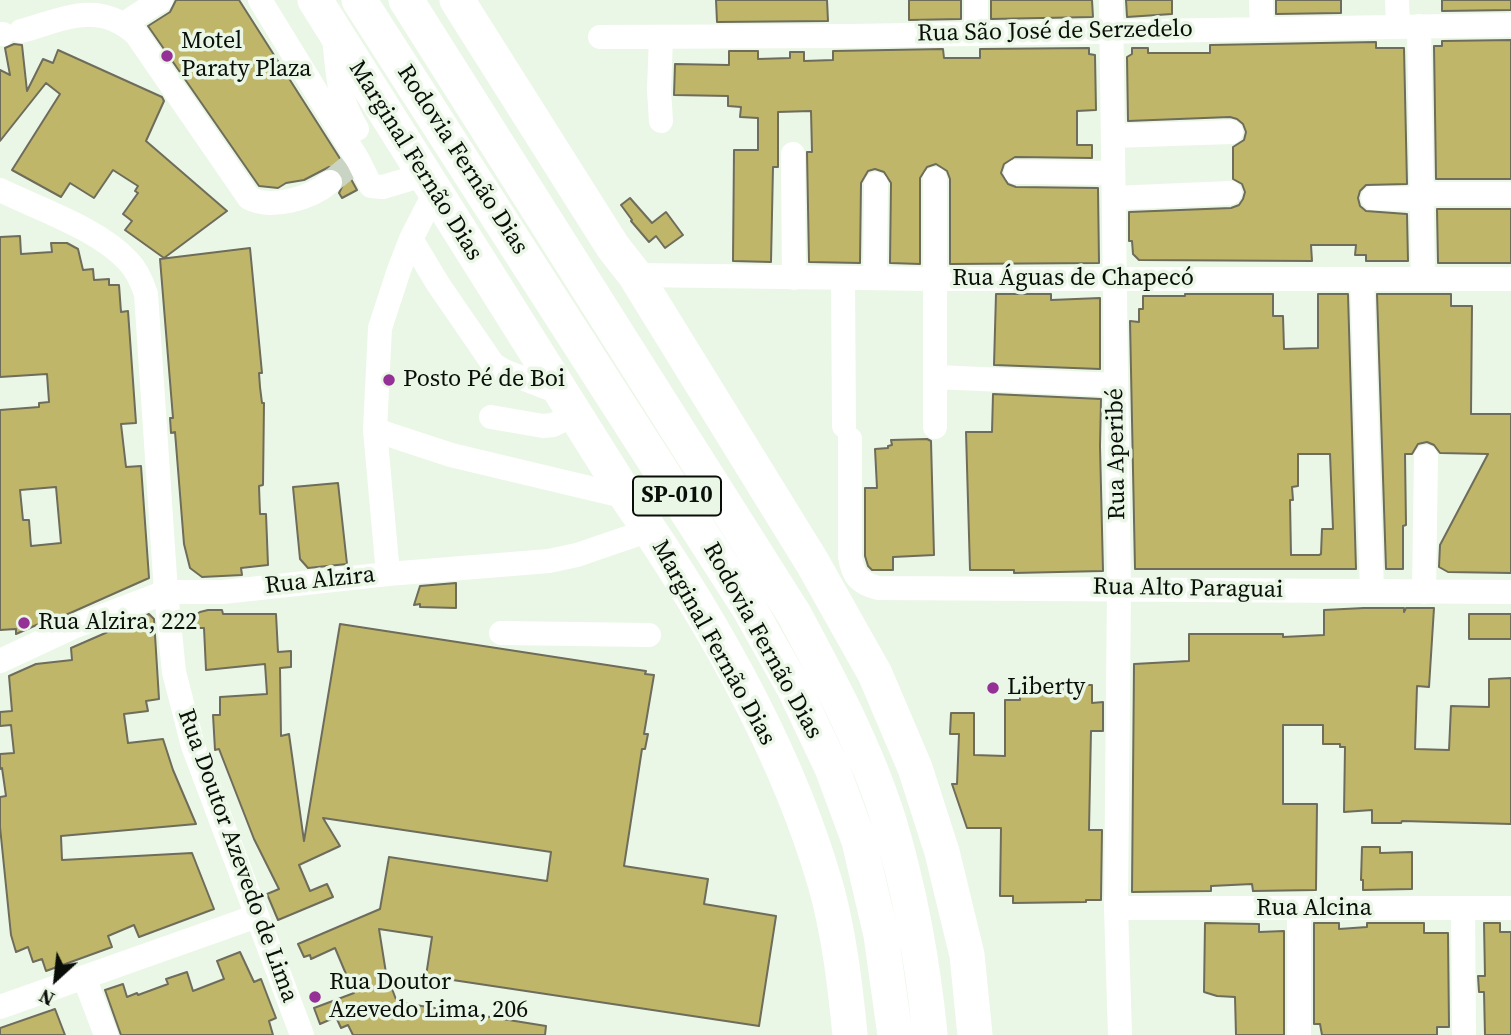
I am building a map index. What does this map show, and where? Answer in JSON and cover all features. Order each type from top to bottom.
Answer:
[{"type":"highway","name":"Marginal Fernão Dias","points":[[315,0],[627,498],[671,563],[740,683],[800,807],[826,886],[845,976],[850,1035]]},
{"type":"highway","name":"Rodovia Fernão Dias","points":[[359,0],[749,608],[795,691],[832,768],[859,841],[881,935],[895,1035]]},
{"type":"highway","name":"Rodovia Fernão Dias","points":[[406,0],[794,614],[832,684],[866,761],[899,857],[925,980],[930,1035]]},
{"type":"highway","name":"SP-010","points":[[457,0],[613,247],[635,275],[813,562],[874,674],[915,768],[942,852],[967,955],[975,1035]]},
{"type":"street","points":[[125,23],[161,0]]},
{"type":"street","points":[[260,0],[357,160],[368,183],[376,188],[395,184],[429,184],[380,328],[375,430],[388,574]]},
{"type":"street","points":[[976,0],[976,33]]},
{"type":"street","name":"Rua Aperibé","points":[[1111,0],[1119,588],[1116,908],[1120,1035]]},
{"type":"street","points":[[1261,0],[1262,29]]},
{"type":"street","points":[[1397,0],[1408,26],[1422,197],[1423,279]]},
{"type":"street","points":[[8,33],[90,12],[107,14],[125,23],[136,34],[249,198],[257,202],[283,201],[301,197],[322,188],[330,181]]},
{"type":"street","name":"Rua São José de Serzedelo","points":[[600,37],[1511,25]]},
{"type":"street","points":[[333,29],[344,107],[367,149],[366,154],[357,160]]},
{"type":"street","points":[[661,37],[659,90],[662,121]]},
{"type":"street","points":[[1113,136],[1230,132]]},
{"type":"street","points":[[793,154],[794,278]]},
{"type":"street","points":[[1016,172],[1113,173]]},
{"type":"street","points":[[934,427],[935,179]]},
{"type":"street","points":[[875,278],[876,184]]},
{"type":"street","name":"Rua Doutor Azevedo de Lima","points":[[0,190],[100,238],[130,262],[140,277],[146,294],[174,672],[193,746],[302,1035]]},
{"type":"street","points":[[1114,198],[1230,193]]},
{"type":"street","points":[[1373,198],[1511,194]]},
{"type":"street","points":[[411,239],[438,284],[493,364],[568,404],[552,425],[542,426],[491,418]]},
{"type":"street","name":"Rua Águas de Chapecó","points":[[635,275],[1115,280],[1511,279]]},
{"type":"street","name":"Rua Alto Paraguai","points":[[843,278],[850,557],[852,571],[865,584],[892,589],[1119,588],[1511,592]]},
{"type":"street","points":[[1362,280],[1372,591]]},
{"type":"street","points":[[936,377],[1116,385]]},
{"type":"street","points":[[375,430],[451,456],[627,498]]},
{"type":"street","points":[[1424,592],[1426,457]]},
{"type":"street","name":"Rua Alzira","points":[[0,661],[73,627],[166,592],[223,592],[388,574],[549,561],[577,555],[650,530]]},
{"type":"street","points":[[501,634],[649,635]]},
{"type":"street","name":"Rua Alcina","points":[[1116,908],[1511,908]]},
{"type":"street","points":[[1299,909],[1299,1035]]},
{"type":"street","points":[[1463,909],[1464,1035]]},
{"type":"street","points":[[0,1007],[257,916]]},
{"type":"street","points":[[84,977],[106,1035]]},
{"type":"building","points":[[176,0],[239,0],[339,157],[357,190],[342,198],[339,193],[345,181],[342,174],[329,167],[304,180],[286,183],[278,188],[259,186],[148,26],[170,12]]},
{"type":"building","points":[[716,0],[827,0],[828,21],[717,22]]},
{"type":"building","points":[[909,0],[961,0],[961,19],[909,20]]},
{"type":"building","points":[[991,0],[1092,0],[1093,17],[991,19]]},
{"type":"building","points":[[1126,0],[1172,0],[1172,14],[1127,17]]},
{"type":"building","points":[[1276,0],[1341,0],[1341,13],[1276,14]]},
{"type":"building","points":[[1442,0],[1511,0],[1511,10],[1442,11]]},
{"type":"building","points":[[1511,40],[1511,179],[1436,179],[1434,46],[1442,46],[1442,41]]},
{"type":"building","points":[[1376,42],[1376,48],[1404,48],[1407,184],[1366,185],[1358,198],[1360,206],[1366,211],[1407,214],[1408,261],[1366,261],[1366,255],[1355,255],[1356,245],[1311,245],[1312,261],[1139,260],[1133,254],[1132,241],[1129,241],[1129,212],[1231,208],[1239,205],[1245,192],[1242,184],[1233,179],[1233,147],[1244,140],[1246,132],[1243,124],[1230,117],[1128,121],[1127,57],[1132,54],[1132,48],[1148,48],[1148,53],[1210,53],[1210,45]]},
{"type":"building","points":[[14,44],[22,45],[27,91],[43,59],[53,63],[58,50],[162,97],[164,101],[146,141],[227,211],[164,258],[125,230],[132,221],[123,214],[138,193],[135,191],[138,186],[113,170],[94,198],[70,183],[61,197],[12,170],[60,94],[46,83],[0,141],[0,70],[10,75],[5,48]]},
{"type":"building","points":[[1089,48],[1089,54],[1095,55],[1096,110],[1077,111],[1077,145],[1092,145],[1092,158],[1015,157],[1004,164],[1001,173],[1008,184],[1016,187],[1098,188],[1099,263],[950,264],[950,179],[947,171],[936,164],[927,167],[920,178],[920,264],[890,263],[891,183],[884,172],[875,169],[868,171],[861,183],[860,263],[809,262],[807,152],[812,152],[811,111],[778,112],[778,167],[773,167],[771,262],[733,261],[734,150],[758,150],[758,118],[740,117],[741,107],[728,106],[728,96],[674,95],[675,64],[729,65],[729,51],[758,51],[758,59],[790,58],[790,52],[804,52],[804,61],[833,60],[833,51],[943,49],[944,58],[980,58],[980,49]]},
{"type":"building","points":[[630,198],[652,223],[666,212],[683,235],[665,248],[656,236],[649,242],[621,205]]},
{"type":"building","points":[[1437,209],[1511,209],[1511,263],[1438,263]]},
{"type":"building","points":[[20,236],[21,254],[52,252],[51,243],[67,243],[78,249],[83,270],[93,269],[94,280],[109,279],[109,285],[119,285],[121,312],[128,311],[136,423],[121,424],[126,467],[141,466],[149,578],[41,626],[41,623],[16,634],[16,629],[0,630],[0,410],[39,407],[39,403],[49,402],[47,374],[0,377],[0,237]],"holes":[[[56,487],[61,543],[31,546],[29,520],[23,520],[20,490]]]},
{"type":"building","points":[[250,248],[262,373],[259,373],[260,387],[264,403],[263,485],[259,486],[260,514],[266,514],[268,565],[241,568],[242,575],[202,577],[190,568],[184,544],[175,432],[171,433],[170,418],[173,418],[160,259]]},
{"type":"building","points":[[996,294],[1051,294],[1051,300],[1100,298],[1100,369],[994,365]]},
{"type":"building","points":[[1273,294],[1273,316],[1283,316],[1284,349],[1318,348],[1318,294],[1348,294],[1356,569],[1135,569],[1130,321],[1139,322],[1143,296]],"holes":[[[1298,454],[1330,454],[1333,529],[1322,529],[1321,554],[1291,555],[1290,500],[1293,500],[1292,487],[1298,486]]]},
{"type":"building","points":[[1377,294],[1451,294],[1451,306],[1472,306],[1471,414],[1511,414],[1511,573],[1448,572],[1439,567],[1440,545],[1488,454],[1440,453],[1434,445],[1427,442],[1418,444],[1412,454],[1405,454],[1406,525],[1403,526],[1403,569],[1386,569]]},
{"type":"building","points":[[993,394],[1101,399],[1103,571],[1014,573],[1014,570],[970,570],[966,432],[992,432]]},
{"type":"building","points":[[891,440],[931,441],[934,555],[893,557],[893,570],[872,570],[865,556],[865,488],[877,488],[875,449],[888,448],[892,445]]},
{"type":"building","points":[[338,483],[347,564],[308,568],[300,559],[293,487]]},
{"type":"building","points":[[456,583],[456,608],[414,605],[420,586]]},
{"type":"building","points":[[1404,608],[1404,612],[1406,608],[1434,608],[1429,687],[1417,686],[1415,749],[1449,750],[1451,706],[1489,707],[1489,679],[1511,678],[1511,824],[1402,821],[1372,823],[1372,810],[1344,812],[1345,747],[1340,747],[1340,744],[1323,744],[1323,725],[1283,725],[1283,804],[1317,804],[1316,890],[1253,891],[1252,884],[1211,886],[1211,891],[1132,892],[1134,664],[1189,661],[1189,634],[1283,634],[1283,637],[1324,635],[1324,610]]},
{"type":"building","points":[[208,610],[222,610],[223,614],[276,614],[278,652],[291,651],[291,667],[280,668],[281,736],[289,734],[304,841],[340,624],[646,671],[645,674],[654,675],[644,734],[648,734],[645,749],[642,749],[624,866],[708,879],[704,904],[776,916],[759,1026],[426,976],[432,937],[379,929],[386,973],[397,1002],[546,1026],[545,1035],[353,1035],[348,1025],[341,1028],[336,1017],[320,1024],[314,1008],[354,993],[335,948],[311,959],[310,955],[304,957],[298,944],[380,909],[389,857],[547,881],[551,852],[323,818],[340,846],[299,865],[310,891],[327,884],[333,897],[278,920],[267,894],[279,889],[254,839],[219,749],[215,750],[213,715],[220,715],[220,697],[267,694],[265,664],[206,670],[204,628],[193,628],[192,617]]},
{"type":"building","points":[[149,614],[154,619],[159,699],[146,701],[148,711],[124,714],[128,743],[163,739],[196,824],[61,836],[62,860],[192,853],[214,909],[139,937],[134,925],[108,936],[112,947],[46,971],[42,959],[33,962],[28,947],[16,952],[11,935],[0,827],[0,797],[6,796],[2,768],[0,769],[0,754],[14,753],[11,725],[0,726],[0,712],[12,711],[9,676],[36,664],[72,660],[71,648]]},
{"type":"building","points":[[1469,614],[1511,614],[1511,639],[1469,639]]},
{"type":"building","points":[[1020,684],[1092,685],[1092,703],[1103,702],[1103,731],[1091,731],[1089,830],[1102,830],[1101,900],[1013,903],[1013,896],[1000,896],[1001,828],[967,828],[952,784],[957,784],[959,734],[950,734],[951,713],[974,713],[974,755],[1005,756],[1005,700],[1020,700]]},
{"type":"building","points":[[1362,847],[1380,847],[1380,853],[1412,852],[1412,889],[1363,890]]},
{"type":"building","points":[[1205,923],[1259,924],[1259,932],[1284,931],[1284,1035],[1236,1035],[1235,997],[1204,992]]},
{"type":"building","points":[[1314,923],[1339,923],[1339,929],[1367,927],[1367,923],[1424,923],[1424,933],[1448,933],[1449,1027],[1437,1027],[1437,1035],[1322,1035],[1320,1024],[1314,1024]]},
{"type":"building","points":[[1484,923],[1500,923],[1500,932],[1511,932],[1511,1035],[1485,1035],[1484,992],[1479,992],[1478,976],[1485,976]]},
{"type":"building","points":[[240,952],[254,982],[261,979],[276,1018],[269,1021],[273,1035],[121,1035],[105,990],[123,984],[127,997],[137,993],[138,995],[168,984],[166,979],[187,972],[193,991],[224,979],[217,961]]},
{"type":"building","points":[[55,1009],[65,1035],[0,1035],[0,1028]]},
{"type":"tunnel","points":[[330,182],[356,161]]},
{"type":"place","name":"Motel Paraty Plaza","points":[[167,56]]},
{"type":"place","name":"Posto Pé de Boi","points":[[389,380]]},
{"type":"place","name":"Rua Alzira, 222","points":[[24,623]]},
{"type":"place","name":"Liberty","points":[[993,688]]},
{"type":"place","name":"Rua Doutor Azevedo Lima, 206","points":[[315,997]]}]
